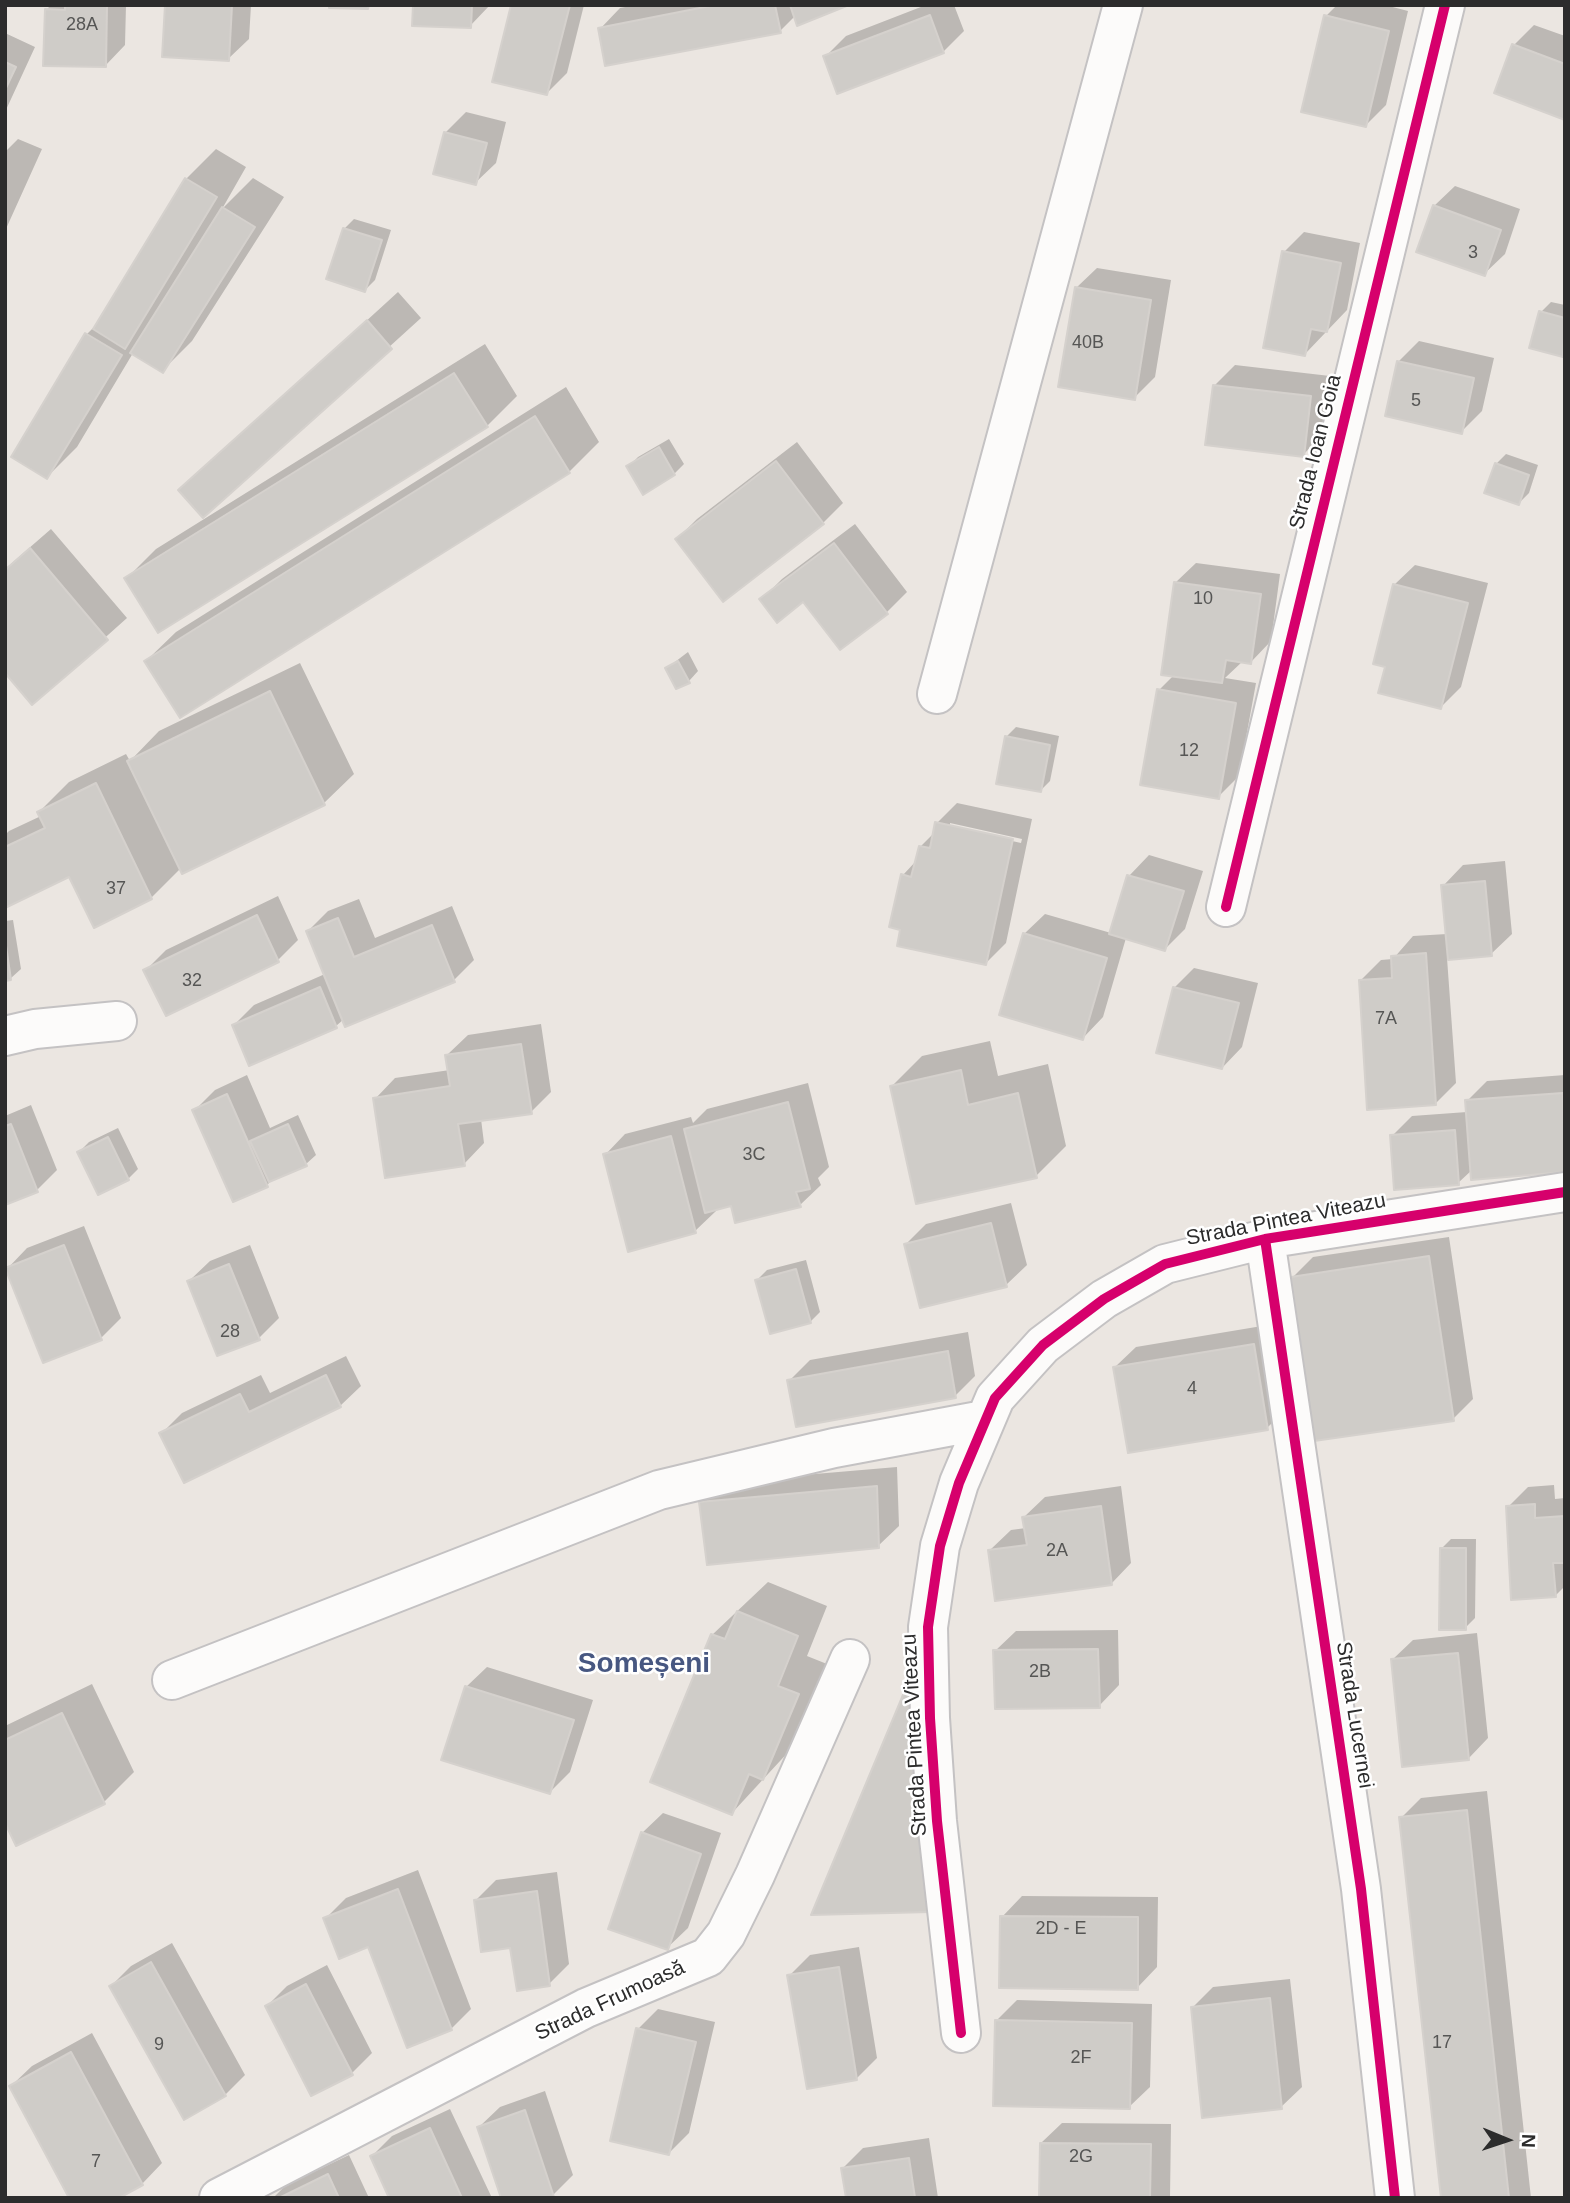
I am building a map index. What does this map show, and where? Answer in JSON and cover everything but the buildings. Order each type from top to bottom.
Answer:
[{"type":"street","points":[[937,694],[1122,5]]},
{"type":"street","name":"Strada Ioan Goia","points":[[1226,907],[1445,5]]},
{"type":"street","points":[[5,1036],[35,1028],[117,1021]]},
{"type":"street","name":"Strada Pintea Viteazu","points":[[961,2033],[936,1808],[930,1718],[929,1627],[940,1546],[984,1420],[995,1398],[1043,1345],[1104,1299],[1166,1264],[1265,1239],[1565,1192]]},
{"type":"street","name":"Strada Lucernei","points":[[1265,1239],[1361,1889],[1395,2198]]},
{"type":"street","points":[[172,1680],[659,1490],[834,1448],[984,1420]]},
{"type":"street","name":"Strada Frumoasă","points":[[219,2198],[586,2008],[708,1957],[726,1934],[755,1875],[850,1659]]},
{"type":"cycle path","points":[[1226,907],[1445,5]]},
{"type":"cycle path","points":[[961,2033],[937,1821],[930,1718],[928,1627],[940,1546],[959,1483],[995,1398],[1043,1345],[1104,1299],[1165,1264],[1265,1239],[1565,1192]]},
{"type":"cycle path","points":[[1265,1239],[1361,1889],[1395,2198]]},
{"type":"district","name":"Someșeni","points":[[644,1664]]}]
